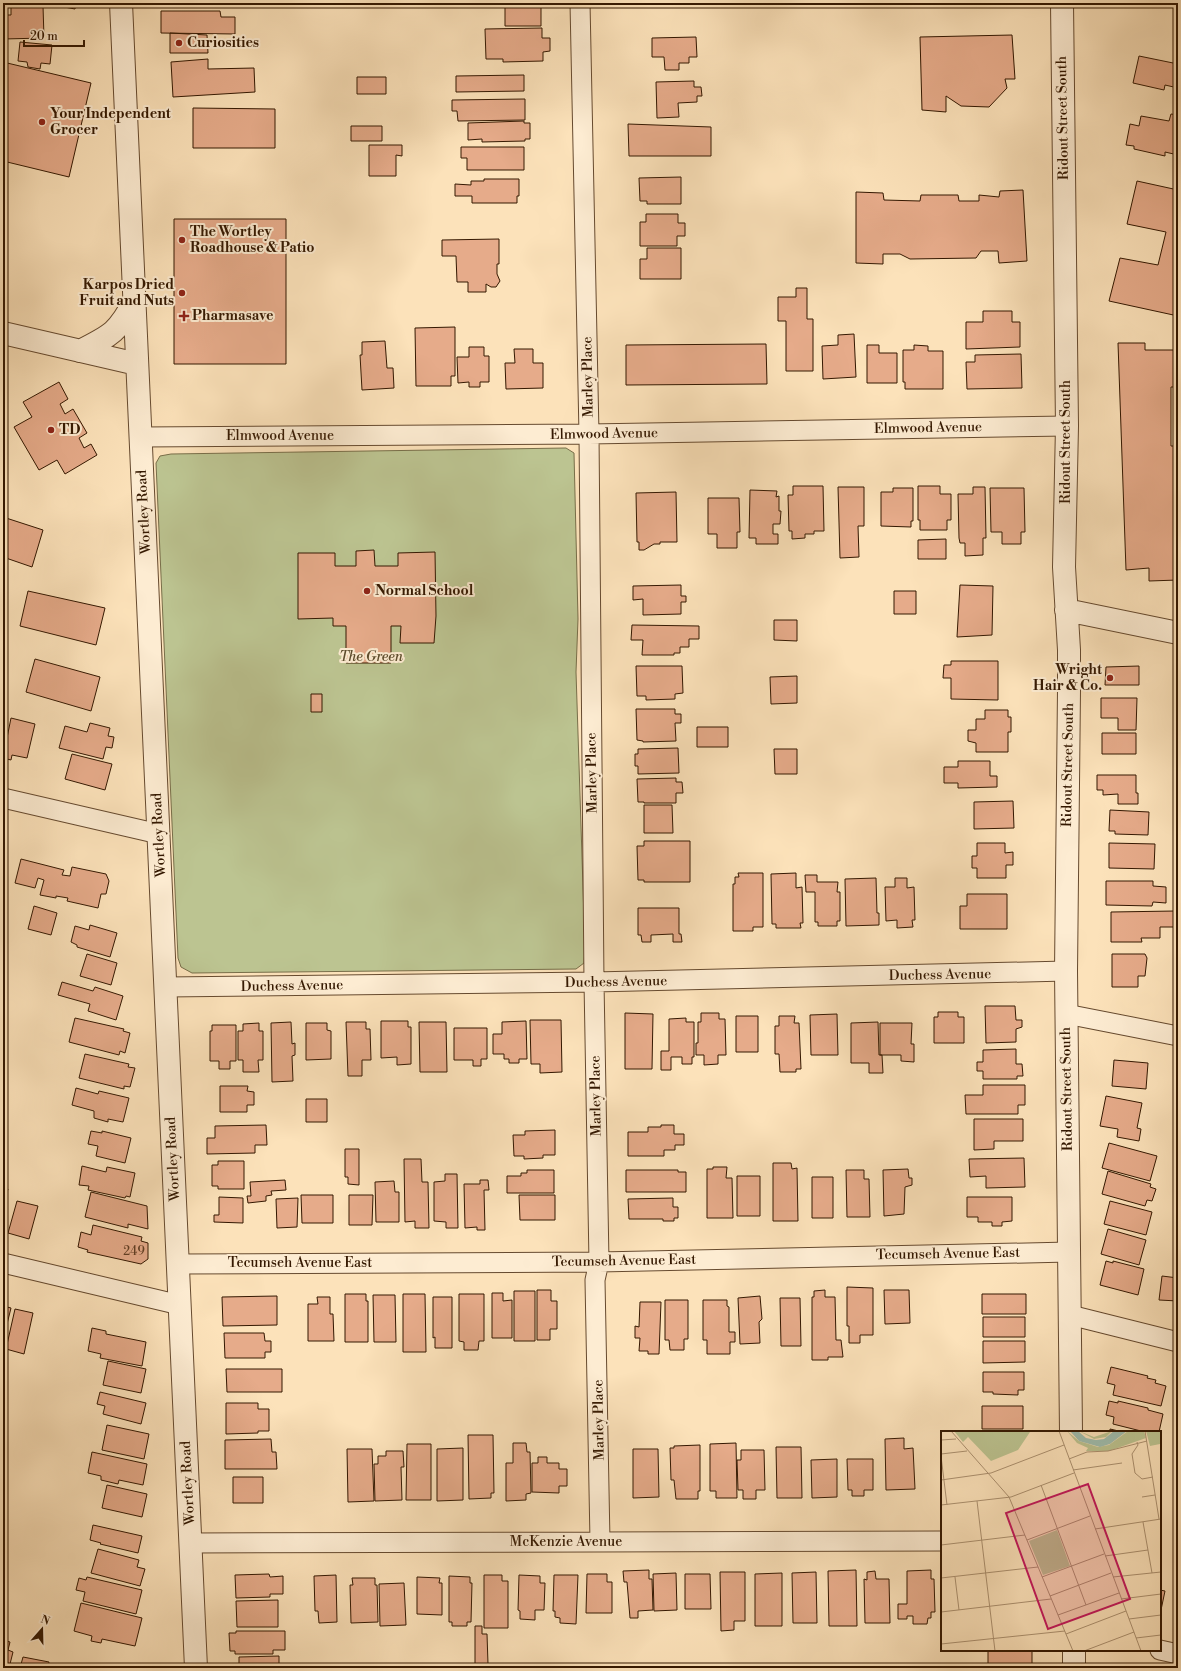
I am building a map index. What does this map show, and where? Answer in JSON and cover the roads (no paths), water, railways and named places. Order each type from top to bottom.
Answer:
[{"type":"street","name":"Wortley Road","points":[[121,3],[196,1668]]},
{"type":"street","name":"Marley Place","points":[[580,3],[589,434],[594,982],[599,1262],[595,1280],[600,1542]]},
{"type":"street","name":"Ridout Street South","points":[[1062,3],[1067,426],[1064,567],[1069,650],[1066,1014],[1071,1431]]},
{"type":"street","points":[[80,350],[107,337],[123,322],[134,300]]},
{"type":"street","points":[[3,333],[137,364]]},
{"type":"street","name":"Elmwood Avenue","points":[[140,437],[589,434],[1067,426]]},
{"type":"street","points":[[1066,610],[1178,633]]},
{"type":"street","points":[[3,798],[159,834]]},
{"type":"street","name":"Duchess Avenue","points":[[166,987],[594,982],[1066,971]]},
{"type":"street","points":[[1066,1014],[1178,1036]]},
{"type":"street","name":"Tecumseh Avenue East","points":[[178,1264],[599,1262],[1069,1252]]},
{"type":"street","points":[[3,1263],[180,1305]]},
{"type":"street","points":[[1070,1315],[1178,1342]]},
{"type":"street","name":"McKenzie Avenue","points":[[191,1543],[941,1540]]},
{"type":"street","points":[[1161,1650],[1178,1654]]},
{"type":"street","points":[[1074,1651],[1074,1668]]},
{"type":"place","name":"Curiosities","points":[[179,43]]},
{"type":"place","name":"Your Independent Grocer","points":[[42,122]]},
{"type":"place","name":"The Wortley Roadhouse & Patio","points":[[182,240]]},
{"type":"place","name":"Karpos Dried Fruit and Nuts","points":[[182,293]]},
{"type":"place","name":"Pharmasave","points":[[184,316]]},
{"type":"place","name":"TD","points":[[51,430]]},
{"type":"place","name":"Normal School","points":[[367,591]]},
{"type":"place","name":"Wright Hair & Co.","points":[[1110,678]]},
{"type":"park label","name":"The Green","points":[[371,657]]}]
